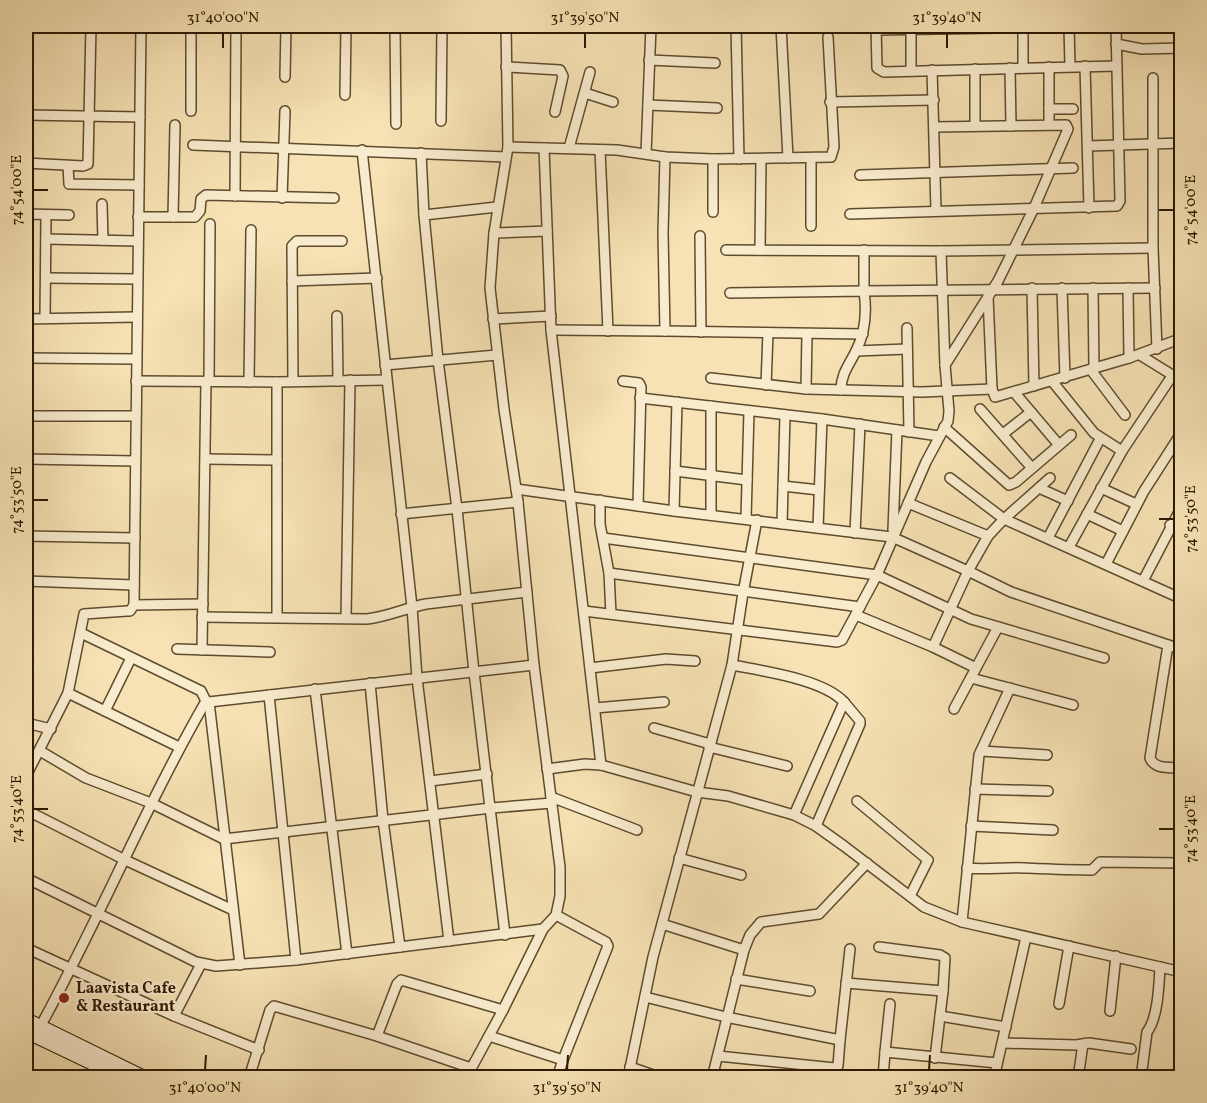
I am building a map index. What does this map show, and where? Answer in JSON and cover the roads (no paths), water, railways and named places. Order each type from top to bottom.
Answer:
[{"type":"main road","points":[[26,1020],[144,1077]]},
{"type":"main road","points":[[26,1031],[123,1077]]},
{"type":"street","points":[[26,163],[68,166],[88,164],[91,26]]},
{"type":"street","points":[[26,776],[68,693],[83,615],[130,611],[134,605],[141,26]]},
{"type":"street","points":[[191,26],[191,111]]},
{"type":"street","points":[[235,195],[236,26]]},
{"type":"street","points":[[285,77],[286,26]]},
{"type":"street","points":[[345,95],[346,26]]},
{"type":"street","points":[[394,26],[396,124]]},
{"type":"street","points":[[441,121],[442,26]]},
{"type":"street","points":[[466,1077],[503,1010],[543,929],[556,915],[560,896],[560,867],[534,665],[518,502],[490,288],[497,207],[508,147],[506,26]]},
{"type":"street","points":[[646,154],[651,26]]},
{"type":"street","points":[[736,26],[739,159]]},
{"type":"street","points":[[781,26],[788,158]]},
{"type":"street","points":[[1023,26],[1023,68]]},
{"type":"street","points":[[1069,26],[1070,66]]},
{"type":"street","points":[[850,214],[1089,208],[1113,207],[1119,204],[1116,26]]},
{"type":"street","points":[[911,27],[911,71]]},
{"type":"street","points":[[997,28],[876,28],[876,68],[884,72],[1117,66]]},
{"type":"street","points":[[508,147],[624,150],[665,157],[713,159],[831,157],[833,153],[828,37]]},
{"type":"street","points":[[1116,44],[1142,49],[1182,48]]},
{"type":"street","points":[[649,60],[715,63]]},
{"type":"street","points":[[1086,66],[1089,208]]},
{"type":"street","points":[[506,67],[560,70],[563,76],[555,112]]},
{"type":"street","points":[[1049,67],[1049,125]]},
{"type":"street","points":[[1010,68],[1011,126]]},
{"type":"street","points":[[975,69],[975,126]]},
{"type":"street","points":[[932,70],[936,211]]},
{"type":"street","points":[[569,148],[590,72]]},
{"type":"street","points":[[1153,78],[1153,248],[1157,348]]},
{"type":"street","points":[[585,93],[613,102]]},
{"type":"street","points":[[830,102],[934,100]]},
{"type":"street","points":[[648,105],[717,108]]},
{"type":"street","points":[[1049,109],[1073,109]]},
{"type":"street","points":[[282,198],[285,111]]},
{"type":"street","points":[[26,115],[140,117]]},
{"type":"street","points":[[173,218],[174,125]]},
{"type":"street","points":[[934,127],[1066,125],[1068,129],[1034,208],[1012,249],[1001,276],[945,365]]},
{"type":"street","points":[[1088,146],[1182,143]]},
{"type":"street","points":[[193,145],[506,157]]},
{"type":"street","points":[[544,147],[551,330],[601,765]]},
{"type":"street","points":[[362,150],[412,607],[417,678],[449,941]]},
{"type":"street","points":[[600,150],[608,331]]},
{"type":"street","points":[[421,153],[424,215],[438,360],[505,935]]},
{"type":"street","points":[[665,157],[663,233],[665,332]]},
{"type":"street","points":[[811,158],[811,226]]},
{"type":"street","points":[[713,159],[713,212]]},
{"type":"street","points":[[760,250],[761,159]]},
{"type":"street","points":[[68,166],[69,184],[139,185]]},
{"type":"street","points":[[860,175],[1073,168]]},
{"type":"street","points":[[138,217],[191,218],[198,215],[203,196],[334,198]]},
{"type":"street","points":[[102,204],[102,240]]},
{"type":"street","points":[[424,215],[497,207]]},
{"type":"street","points":[[26,214],[69,215]]},
{"type":"street","points":[[45,318],[46,215]]},
{"type":"street","points":[[202,650],[210,224]]},
{"type":"street","points":[[249,382],[251,230]]},
{"type":"street","points":[[494,233],[547,231]]},
{"type":"street","points":[[700,236],[701,332]]},
{"type":"street","points":[[46,239],[137,241]]},
{"type":"street","points":[[293,380],[292,246],[294,242],[342,241]]},
{"type":"street","points":[[726,250],[941,251],[1153,248]]},
{"type":"street","points":[[841,390],[843,372],[856,351],[866,319],[864,250]]},
{"type":"street","points":[[584,611],[838,642],[842,640],[876,575],[949,416],[941,251]]},
{"type":"street","points":[[46,278],[137,279]]},
{"type":"street","points":[[292,280],[377,278]]},
{"type":"street","points":[[730,293],[943,289],[990,292],[1032,288],[1155,288]]},
{"type":"street","points":[[1032,288],[1034,387]]},
{"type":"street","points":[[1062,288],[1065,378]]},
{"type":"street","points":[[1093,288],[1093,369],[1125,415]]},
{"type":"street","points":[[1128,288],[1129,358]]},
{"type":"street","points":[[990,292],[992,389],[995,397],[1140,355],[1182,338]]},
{"type":"street","points":[[337,316],[338,381]]},
{"type":"street","points":[[493,319],[551,316]]},
{"type":"street","points":[[26,319],[136,317]]},
{"type":"street","points":[[907,328],[909,432]]},
{"type":"street","points":[[551,330],[863,334]]},
{"type":"street","points":[[766,385],[768,333]]},
{"type":"street","points":[[806,389],[807,334]]},
{"type":"street","points":[[856,351],[907,349]]},
{"type":"street","points":[[385,365],[497,355]]},
{"type":"street","points":[[1140,355],[1182,381]]},
{"type":"street","points":[[26,358],[136,359]]},
{"type":"street","points":[[1069,547],[1122,451],[1172,376]]},
{"type":"street","points":[[711,378],[806,389],[908,392],[992,389]]},
{"type":"street","points":[[346,618],[350,380]]},
{"type":"street","points":[[136,381],[386,380]]},
{"type":"street","points":[[277,381],[277,617]]},
{"type":"street","points":[[623,381],[640,384],[638,506]]},
{"type":"street","points":[[1052,381],[1100,439],[1122,451]]},
{"type":"street","points":[[1014,392],[1059,445]]},
{"type":"street","points":[[640,398],[822,419],[939,436]]},
{"type":"street","points":[[674,511],[677,402]]},
{"type":"street","points":[[711,406],[711,515]]},
{"type":"street","points":[[980,408],[1032,468]]},
{"type":"street","points":[[746,519],[749,411]]},
{"type":"street","points":[[1003,434],[1031,412]]},
{"type":"street","points":[[782,524],[785,415]]},
{"type":"street","points":[[26,416],[135,416]]},
{"type":"street","points":[[818,528],[822,419]]},
{"type":"street","points":[[855,533],[860,424]]},
{"type":"street","points":[[944,427],[1009,485],[1016,482],[1071,435]]},
{"type":"street","points":[[892,536],[897,430]]},
{"type":"street","points":[[1106,564],[1136,504],[1182,432]]},
{"type":"street","points":[[1048,538],[1100,439]]},
{"type":"street","points":[[26,459],[135,461]]},
{"type":"street","points":[[206,459],[277,460]]},
{"type":"street","points":[[675,471],[747,480]]},
{"type":"street","points":[[950,478],[1004,519],[1182,598]]},
{"type":"street","points":[[933,647],[988,536],[1050,478]]},
{"type":"street","points":[[783,486],[819,490]]},
{"type":"street","points":[[1039,488],[1068,501]]},
{"type":"street","points":[[1101,488],[1136,504]]},
{"type":"street","points":[[516,489],[674,511],[892,536],[1011,592],[1182,650]]},
{"type":"street","points":[[600,500],[600,524],[609,573],[611,614]]},
{"type":"street","points":[[401,514],[518,502]]},
{"type":"street","points":[[908,502],[988,536]]},
{"type":"street","points":[[1143,581],[1170,525],[1182,506]]},
{"type":"street","points":[[1087,514],[1123,531]]},
{"type":"street","points":[[628,1077],[662,924],[732,665],[757,520]]},
{"type":"street","points":[[1170,525],[1182,532]]},
{"type":"street","points":[[26,536],[135,538]]},
{"type":"street","points":[[603,538],[876,575],[971,619],[1104,658]]},
{"type":"street","points":[[609,573],[858,611],[976,668]]},
{"type":"street","points":[[26,581],[134,585]]},
{"type":"street","points":[[202,617],[374,619],[412,607],[527,592]]},
{"type":"street","points":[[134,605],[203,604]]},
{"type":"street","points":[[954,709],[998,627]]},
{"type":"street","points":[[81,633],[201,691],[208,701],[240,965]]},
{"type":"street","points":[[1168,645],[1150,758],[1156,766],[1182,768]]},
{"type":"street","points":[[177,649],[270,652]]},
{"type":"street","points":[[105,711],[131,658]]},
{"type":"street","points":[[590,668],[666,659],[695,661]]},
{"type":"street","points":[[208,701],[534,665]]},
{"type":"street","points":[[732,665],[795,678],[830,692],[844,702],[860,721],[816,826]]},
{"type":"street","points":[[970,678],[1073,705]]},
{"type":"street","points":[[370,683],[383,820],[400,947]]},
{"type":"street","points":[[962,922],[981,751],[1010,688]]},
{"type":"street","points":[[315,689],[348,954]]},
{"type":"street","points":[[68,693],[179,747]]},
{"type":"street","points":[[269,695],[296,960]]},
{"type":"street","points":[[40,1027],[179,747],[208,701]]},
{"type":"street","points":[[595,708],[664,702]]},
{"type":"street","points":[[794,815],[844,702]]},
{"type":"street","points":[[26,723],[51,729]]},
{"type":"street","points":[[654,728],[709,746],[786,766]]},
{"type":"street","points":[[40,751],[86,778],[151,803],[224,839],[551,800],[637,830]]},
{"type":"street","points":[[981,751],[1047,755]]},
{"type":"street","points":[[547,769],[601,765],[697,792],[728,796],[794,815],[816,826],[931,910],[962,922],[1182,972]]},
{"type":"street","points":[[430,781],[487,774]]},
{"type":"street","points":[[975,789],[1048,791]]},
{"type":"street","points":[[857,801],[928,860],[910,896]]},
{"type":"street","points":[[26,810],[123,859],[233,910]]},
{"type":"street","points":[[972,826],[1053,830]]},
{"type":"street","points":[[679,858],[741,875]]},
{"type":"street","points":[[968,867],[987,870],[1027,868],[1061,871],[1092,870],[1100,862],[1182,863]]},
{"type":"street","points":[[712,1077],[736,979],[750,935],[761,922],[819,914],[867,863]]},
{"type":"street","points":[[26,878],[201,964],[216,966],[296,960],[543,929]]},
{"type":"street","points":[[556,915],[606,942],[608,946],[557,1076],[571,1077]]},
{"type":"street","points":[[662,924],[744,950]]},
{"type":"street","points":[[994,1077],[1026,936]]},
{"type":"street","points":[[1059,1004],[1069,946]]},
{"type":"street","points":[[879,947],[943,956],[946,962],[944,991],[935,1058]]},
{"type":"street","points":[[26,948],[174,1016],[259,1050]]},
{"type":"street","points":[[718,1056],[835,1068],[838,1066],[850,949]]},
{"type":"street","points":[[1110,1011],[1116,957]]},
{"type":"street","points":[[174,1016],[201,964]]},
{"type":"street","points":[[1141,1077],[1147,1032],[1152,1026],[1161,967]]},
{"type":"street","points":[[736,979],[810,991]]},
{"type":"street","points":[[377,1036],[397,984],[401,980],[503,1010]]},
{"type":"street","points":[[846,983],[944,991]]},
{"type":"street","points":[[645,997],[726,1017],[840,1040]]},
{"type":"street","points":[[883,1077],[890,1004]]},
{"type":"street","points":[[249,1077],[270,1010],[274,1006],[377,1036],[471,1068]]},
{"type":"street","points":[[940,1016],[1006,1027]]},
{"type":"street","points":[[489,1036],[563,1060]]},
{"type":"street","points":[[1003,1043],[1092,1043],[1131,1049]]},
{"type":"street","points":[[1078,1077],[1083,1044]]},
{"type":"street","points":[[885,1052],[998,1063]]},
{"type":"street","points":[[630,1067],[662,1077]]},
{"type":"place","name":"Laavista Cafe & Restaurant","points":[[64,998]]}]
